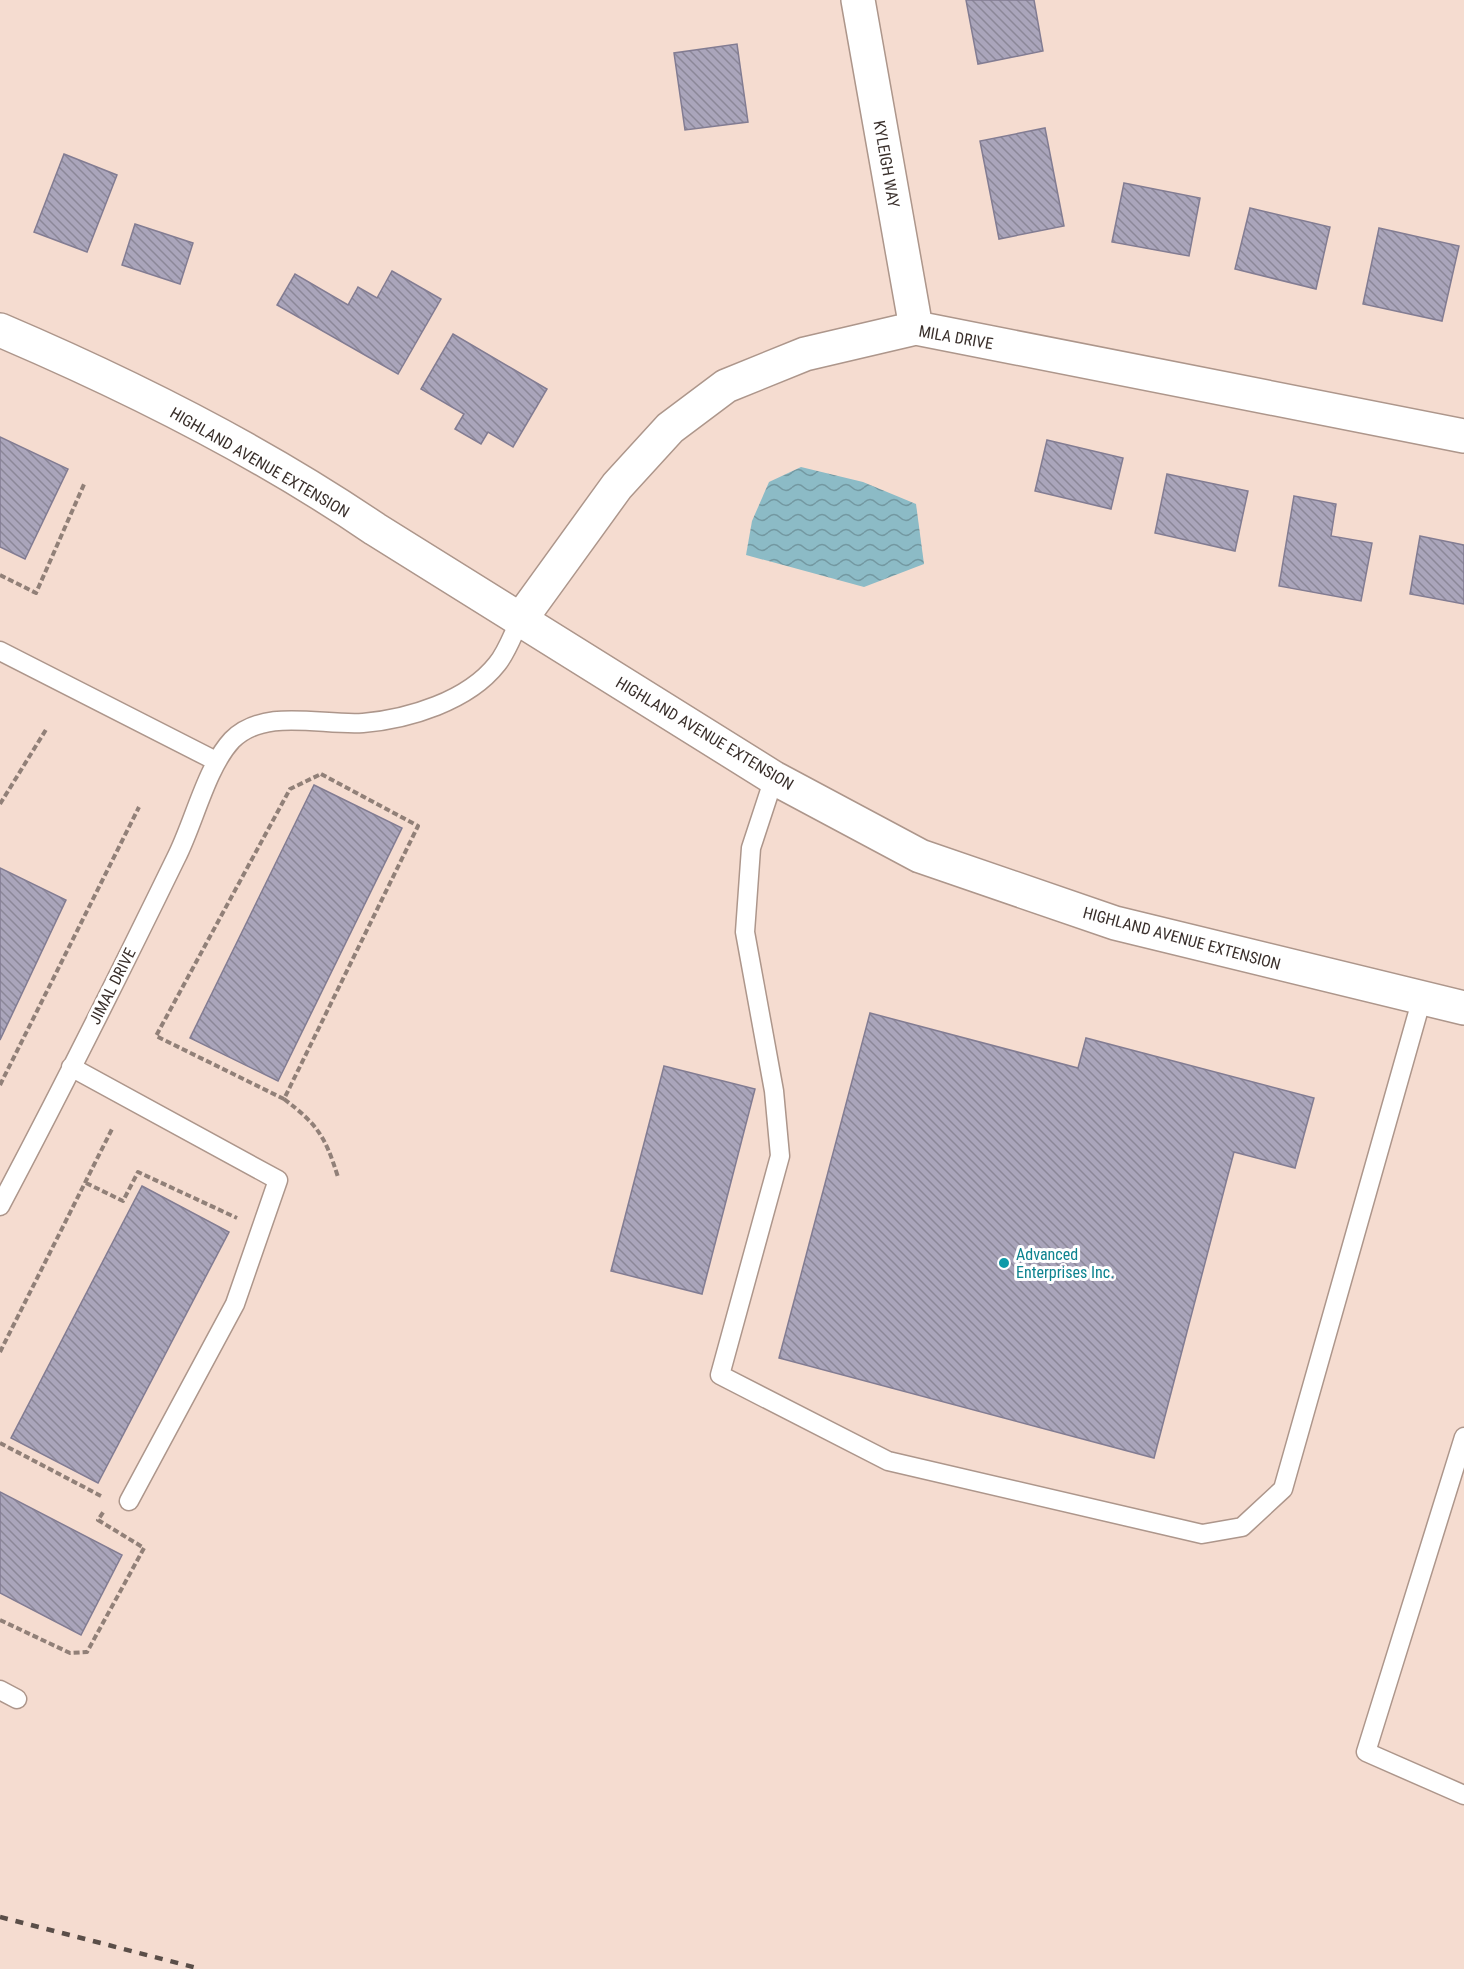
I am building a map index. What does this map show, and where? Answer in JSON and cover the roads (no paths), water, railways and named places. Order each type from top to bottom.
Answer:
[{"type":"street","name":"KYLEIGH WAY","points":[[858,0],[916,328]]},
{"type":"street","name":"MILA DRIVE","points":[[520,620],[617,486],[670,428],[726,386],[806,354],[916,328],[1464,436]]},
{"type":"street","name":"HIGHLAND AVENUE EXTENSION","points":[[0,330],[172,411],[305,484],[774,778],[920,856],[1115,923],[1464,1008]]},
{"type":"lane","name":"JIMAL DRIVE","points":[[0,1206],[178,855],[216,761],[233,739],[252,726],[273,722],[315,720],[363,723],[407,715],[437,706],[472,686],[497,664],[520,620]]},
{"type":"lane","points":[[0,651],[216,761]]},
{"type":"lane","points":[[774,778],[752,848],[744,932],[774,1091],[780,1156],[720,1375],[888,1461],[1202,1534],[1242,1527],[1283,1489],[1422,998]]},
{"type":"lane","points":[[71,1067],[278,1180],[235,1304],[129,1501]]},
{"type":"lane","points":[[1464,1437],[1366,1752],[1464,1795]]},
{"type":"lane","points":[[0,1690],[17,1699]]},
{"type":"water","points":[[801,467],[863,482],[916,504],[924,564],[864,587],[746,555],[752,521],[769,482]]},
{"type":"railway","points":[[0,1917],[201,1969]]},
{"type":"place","name":"Advanced Enterprises Inc.","points":[[1004,1263]]}]
